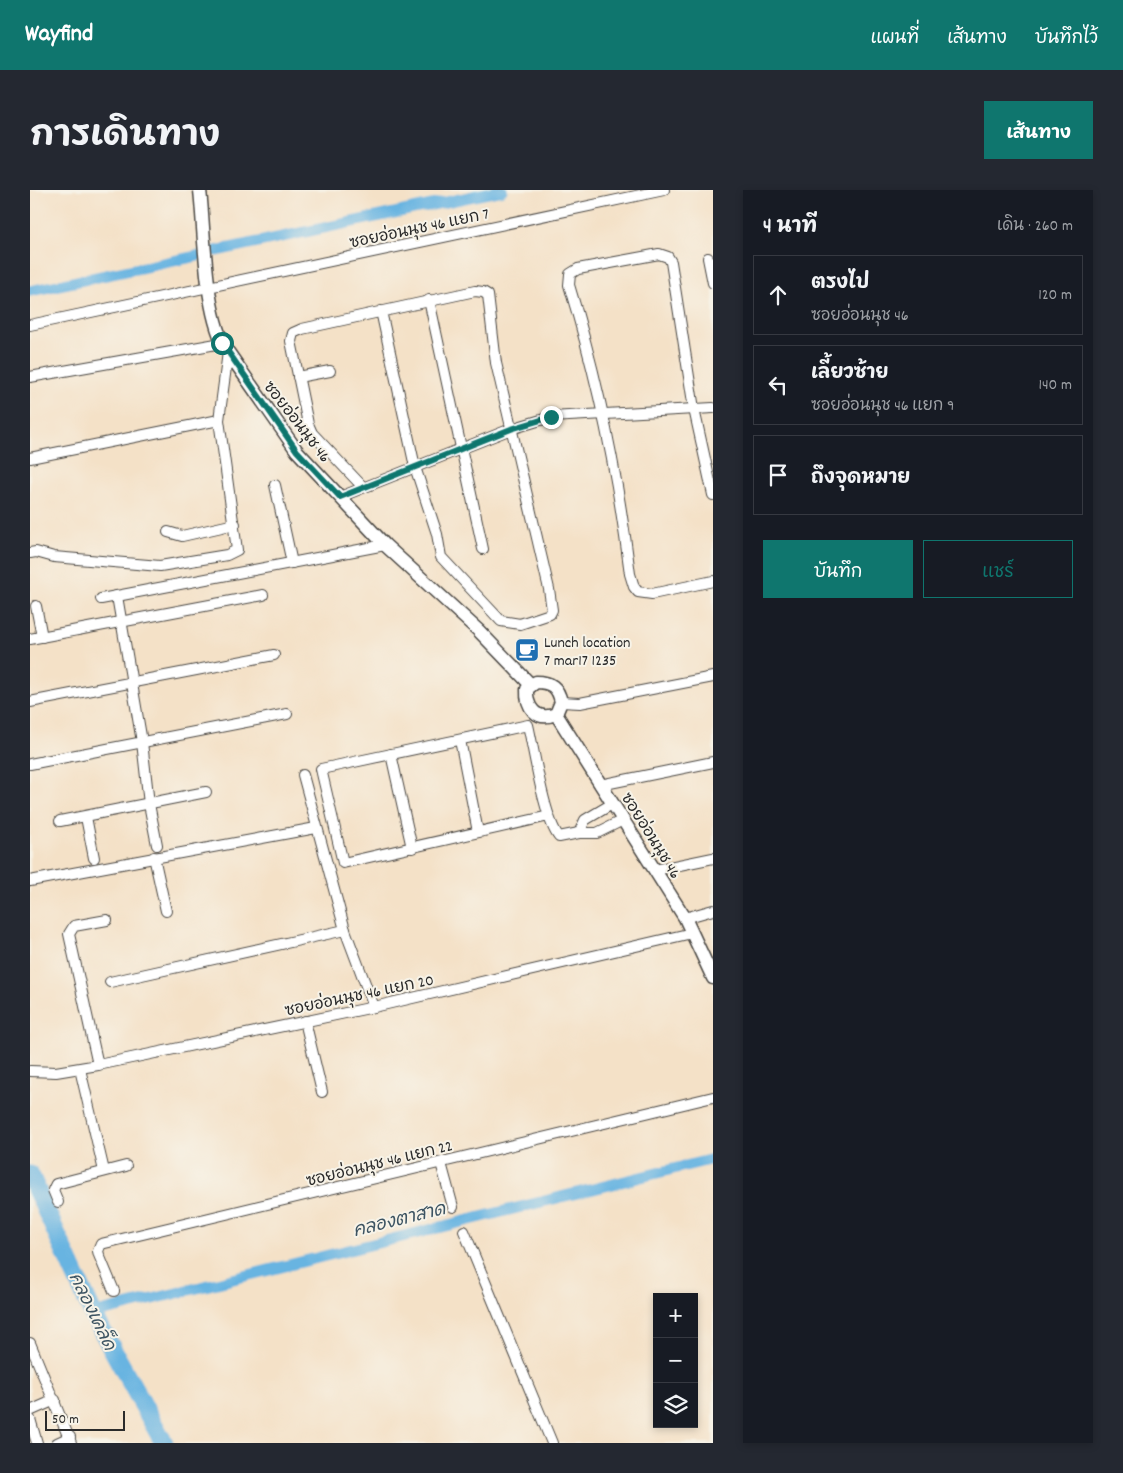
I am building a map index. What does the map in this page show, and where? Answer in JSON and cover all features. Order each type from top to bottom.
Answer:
[{"type":"street","name":"ซอยอ่อนนุช 46","points":[[200,190],[210,286],[225,348],[297,451],[385,544],[479,631],[530,684]]},
{"type":"street","name":"ซอยอ่อนนุช 46 แยก 7","points":[[30,325],[664,190]]},
{"type":"street","points":[[713,495],[694,409],[671,262],[668,257],[659,254],[578,270],[570,274],[570,285],[590,353],[620,492],[630,574],[634,587],[638,592],[652,594],[713,581]]},
{"type":"street","points":[[708,258],[713,283]]},
{"type":"street","points":[[363,487],[312,433],[305,415],[291,341],[292,333],[302,329],[429,300],[475,291],[488,295],[496,363],[552,605],[552,610],[548,616],[520,624],[501,622],[441,557],[436,534],[415,467],[381,311]]},
{"type":"street","points":[[429,300],[483,549]]},
{"type":"street","points":[[30,376],[225,348],[219,420],[235,524],[237,550],[227,555],[160,566],[54,557],[36,552],[30,553]]},
{"type":"street","points":[[298,377],[330,371]]},
{"type":"street","points":[[340,497],[511,429],[551,417],[713,408]]},
{"type":"street","points":[[30,458],[219,420]]},
{"type":"street","points":[[275,485],[292,563]]},
{"type":"street","points":[[168,532],[182,536],[235,524]]},
{"type":"street","points":[[101,599],[385,544]]},
{"type":"street","points":[[30,639],[263,595]]},
{"type":"street","points":[[117,596],[133,682],[149,804],[157,844]]},
{"type":"street","points":[[36,606],[42,637]]},
{"type":"street","points":[[30,702],[274,655]]},
{"type":"street","points":[[558,708],[553,686],[540,682],[530,684],[526,697],[532,712],[546,717],[558,708],[713,677]]},
{"type":"street","name":"ซอยอ่อนนุช 46","points":[[558,708],[600,785],[685,918],[713,978]]},
{"type":"street","points":[[30,764],[287,714]]},
{"type":"street","points":[[549,816],[343,863],[320,769],[528,725],[549,816],[559,836],[597,833],[623,820]]},
{"type":"street","points":[[460,740],[478,832]]},
{"type":"street","points":[[391,754],[412,848]]},
{"type":"street","points":[[600,785],[713,762]]},
{"type":"street","points":[[303,775],[345,930],[374,1007]]},
{"type":"street","points":[[60,821],[206,792]]},
{"type":"street","points":[[579,833],[585,820],[612,804]]},
{"type":"street","points":[[86,817],[94,858]]},
{"type":"street","points":[[30,881],[316,828]]},
{"type":"street","points":[[154,857],[166,911]]},
{"type":"street","points":[[655,870],[713,858]]},
{"type":"street","points":[[685,918],[713,910]]},
{"type":"street","points":[[98,1066],[68,934],[74,926],[107,920]]},
{"type":"street","points":[[110,982],[345,930]]},
{"type":"street","name":"ซอยอ่อนนุช 46 แยก 20","points":[[30,1071],[56,1072],[98,1066],[374,1007],[692,933]]},
{"type":"street","points":[[305,1021],[322,1092]]},
{"type":"street","points":[[80,1069],[104,1171]]},
{"type":"street","name":"ซอยอ่อนนุช 46 แยก 22","points":[[114,1291],[99,1255],[98,1250],[101,1244],[713,1097]]},
{"type":"street","points":[[440,1162],[453,1207]]},
{"type":"street","points":[[58,1202],[53,1190],[56,1184],[126,1166]]},
{"type":"street","points":[[464,1231],[552,1443]]},
{"type":"street","points":[[30,1343],[70,1440],[57,1443]]},
{"type":"street","points":[[30,1410],[55,1400]]},
{"type":"street","points":[[30,1419],[37,1443]]},
{"type":"waterway","points":[[216,251],[502,190]]},
{"type":"waterway","points":[[30,291],[197,256]]},
{"type":"waterway","name":"คลองตาสาด","points":[[93,1314],[713,1159]]},
{"type":"waterway","name":"คลองตาสาด","points":[[30,1175],[93,1314],[164,1443]]},
{"type":"place","name":"Lunch location 7 mar17 1235","points":[[527,650]]},
{"type":"route","points":[[222,343],[297,451],[340,497],[511,429],[551,417]]},
{"type":"water label","name":"คลองเคล็ด","points":[[93,1311]]}]
